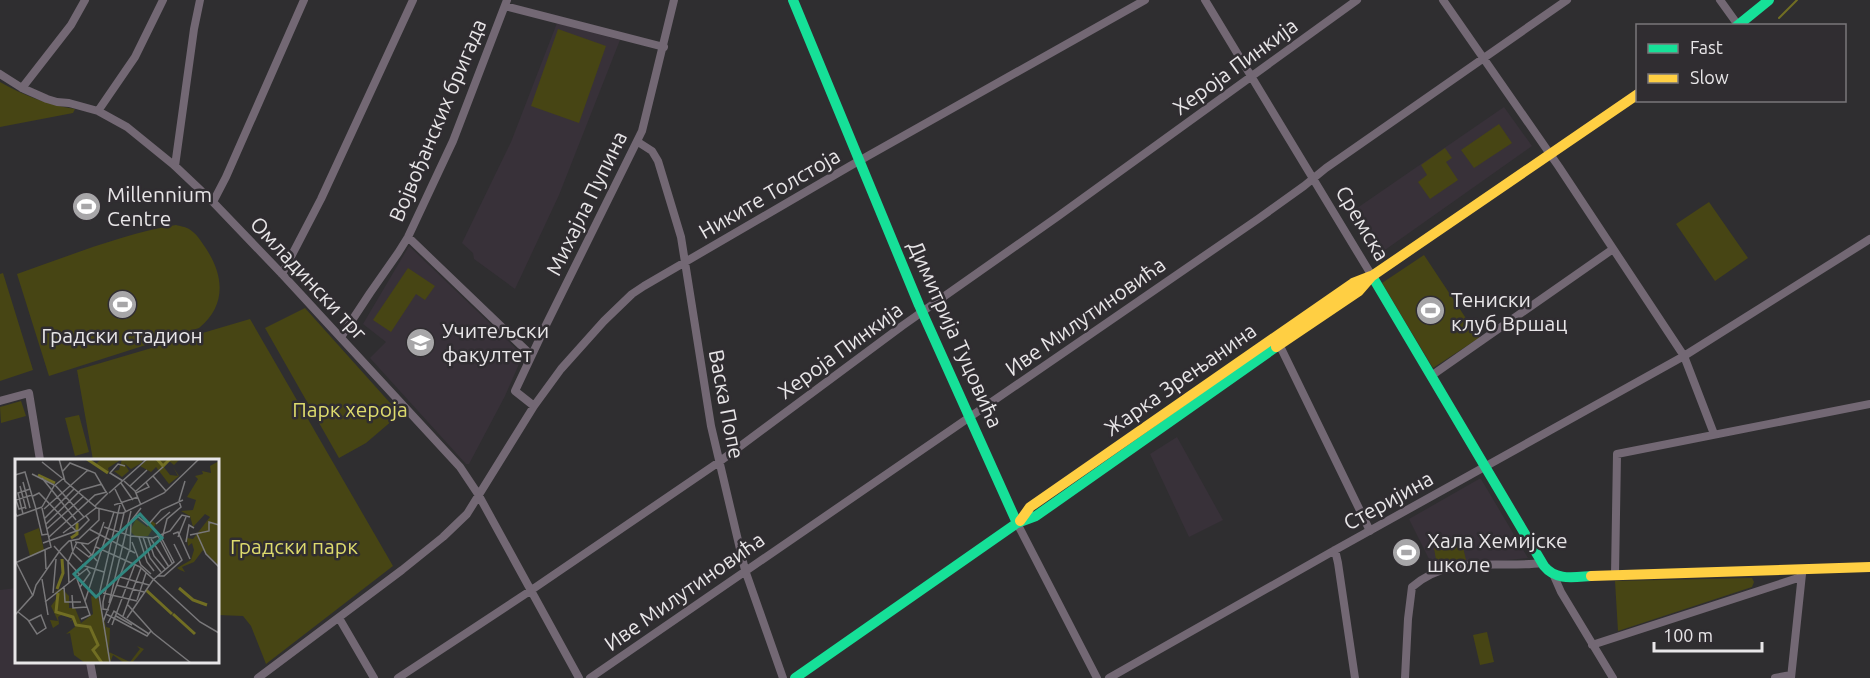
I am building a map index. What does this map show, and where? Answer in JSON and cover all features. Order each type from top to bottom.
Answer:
[{"type":"main road","name":"Димитрија Туцовића","points":[[792,0],[923,312],[1017,523]]},
{"type":"main road","points":[[1738,24],[1769,0]]},
{"type":"main road","name":"Жарка Зрењанина","points":[[1017,523],[1030,507],[1275,336],[1353,283],[1372,276],[1636,95]]},
{"type":"main road","name":"Жарка Зрењанина","points":[[795,678],[1017,523],[1036,516],[1279,344],[1359,291],[1372,276]]},
{"type":"main road","name":"Сремска","points":[[1372,276],[1542,563],[1554,576]]},
{"type":"main road","points":[[1554,576],[1759,570],[1802,573],[1870,567]]},
{"type":"street","points":[[22,88],[71,25],[85,0]]},
{"type":"street","points":[[96,110],[135,57],[163,0]]},
{"type":"street","points":[[175,166],[200,0]]},
{"type":"street","points":[[213,202],[304,0]]},
{"type":"street","points":[[282,274],[321,199],[412,0]]},
{"type":"street","name":"Михајла Пупина","points":[[534,406],[515,391],[638,142],[650,104],[674,0]]},
{"type":"street","name":"Никите Толстоја","points":[[258,678],[443,537],[467,514],[534,406],[561,369],[622,304],[644,286],[860,160],[1146,0]]},
{"type":"street","name":"Сремска","points":[[1205,0],[1372,276]]},
{"type":"street","name":"Хероја Пинкија","points":[[398,678],[719,462],[923,312],[1357,0]]},
{"type":"street","points":[[1443,0],[1550,154],[1684,356],[1714,434]]},
{"type":"street","name":"Иве Милутиновића","points":[[590,678],[1258,219],[1326,168],[1567,0]]},
{"type":"street","points":[[1720,0],[1736,24]]},
{"type":"street","name":"Војвођанских бригада","points":[[341,337],[408,237],[453,141],[506,3],[664,47]]},
{"type":"street","name":"Омладински трг","points":[[0,74],[22,88],[57,102],[69,102],[96,110],[127,127],[175,166],[213,202],[460,466],[478,494],[579,678]]},
{"type":"street","name":"Васка Попе","points":[[638,142],[652,151],[658,161],[681,237],[711,426],[719,462],[745,570],[783,678]]},
{"type":"street","points":[[408,237],[531,355]]},
{"type":"street","name":"Стеријина","points":[[1109,678],[1684,356],[1870,239]]},
{"type":"street","points":[[1431,376],[1613,249]]},
{"type":"street","points":[[1279,344],[1370,531]]},
{"type":"street","points":[[0,400],[29,393],[40,459]]},
{"type":"street","points":[[1615,575],[1617,454],[1870,404]]},
{"type":"street","name":"Димитрија Туцовића","points":[[1017,523],[1097,678]]},
{"type":"street","points":[[1335,550],[1355,678]]},
{"type":"street","points":[[1406,678],[1408,619],[1412,588],[1422,579],[1438,570],[1462,565],[1542,563]]},
{"type":"street","points":[[1759,570],[1763,579],[1761,590]]},
{"type":"street","points":[[1592,645],[1761,590],[1802,573],[1791,676],[1775,678]]},
{"type":"street","points":[[1554,576],[1558,587],[1613,678]]},
{"type":"street","points":[[339,618],[374,678]]},
{"type":"street","points":[[90,663],[93,678]]},
{"type":"shaded area","points":[[557,23],[620,40],[559,195],[515,289],[474,259],[473,253],[462,243],[511,142]]},
{"type":"shaded area","points":[[1504,107],[1532,146],[1375,257],[1347,215]]},
{"type":"shaded area","points":[[409,246],[523,355],[505,396],[469,464],[466,464],[370,358],[386,342],[363,324]]},
{"type":"shaded area","points":[[1177,437],[1223,520],[1189,537],[1150,454]]},
{"type":"shaded area","points":[[1479,479],[1528,558],[1433,567],[1409,519]]},
{"type":"shaded area","points":[[15,588],[15,663],[87,663],[90,678],[0,678],[0,590]]},
{"type":"green space","points":[[558,29],[606,46],[579,123],[531,106]]},
{"type":"green space","points":[[0,82],[36,99],[75,109],[73,113],[0,127]]},
{"type":"green space","points":[[1499,124],[1512,143],[1474,168],[1461,150]]},
{"type":"green space","points":[[1445,148],[1452,158],[1446,162],[1458,180],[1430,199],[1418,182],[1427,175],[1421,165]]},
{"type":"green space","points":[[1709,202],[1748,258],[1715,281],[1676,224]]},
{"type":"green space","name":"Градски стадион","points":[[176,225],[188,228],[196,235],[216,268],[220,289],[214,310],[208,319],[199,328],[49,376],[17,274],[116,240]]},
{"type":"green space","name":"Тениски клуб Вршац","points":[[1424,255],[1479,338],[1433,368],[1382,283]]},
{"type":"green space","points":[[408,268],[435,286],[425,300],[416,294],[391,332],[373,320]]},
{"type":"green space","points":[[3,273],[33,370],[0,381],[0,274]]},
{"type":"green space","name":"Парк хероја","points":[[305,308],[400,414],[366,443],[339,458],[265,328]]},
{"type":"green space","name":"Градски парк","points":[[250,319],[393,566],[266,664],[251,626],[243,616],[219,615],[219,459],[93,459],[77,370]]},
{"type":"green space","points":[[21,401],[26,416],[1,423],[0,407]]},
{"type":"green space","points":[[79,415],[89,452],[75,456],[65,418]]},
{"type":"green space","points":[[1462,543],[1466,560],[1437,566],[1434,548]]},
{"type":"green space","points":[[1752,578],[1754,582],[1752,587],[1618,631],[1615,581]]},
{"type":"green space","points":[[1487,632],[1494,662],[1480,665],[1473,635]]},
{"type":"waterway","points":[[1779,18],[1797,0]]},
{"type":"traffic: fast","points":[[793,0],[919,305],[1017,523]]},
{"type":"traffic: fast","points":[[1739,24],[1769,0]]},
{"type":"traffic: fast","points":[[1372,276],[1544,566],[1560,576],[1591,576]]},
{"type":"traffic: fast","points":[[795,678],[1017,523],[1036,516],[1276,347]]},
{"type":"traffic: slow","points":[[1276,347],[1359,291],[1372,276],[1636,95]]},
{"type":"traffic: slow","points":[[1020,521],[1030,507],[1353,283],[1371,276]]},
{"type":"traffic: slow","points":[[1591,576],[1870,567]]},
{"type":"place","name":"Millennium Centre","points":[[86,206]]},
{"type":"place","name":"Градски стадион","points":[[122,304]]},
{"type":"place","name":"Тениски клуб Вршац","points":[[1430,311]]},
{"type":"place","name":"Учитељски факултет","points":[[421,342]]},
{"type":"place","name":"Хала Хемијске школе","points":[[1406,552]]}]
